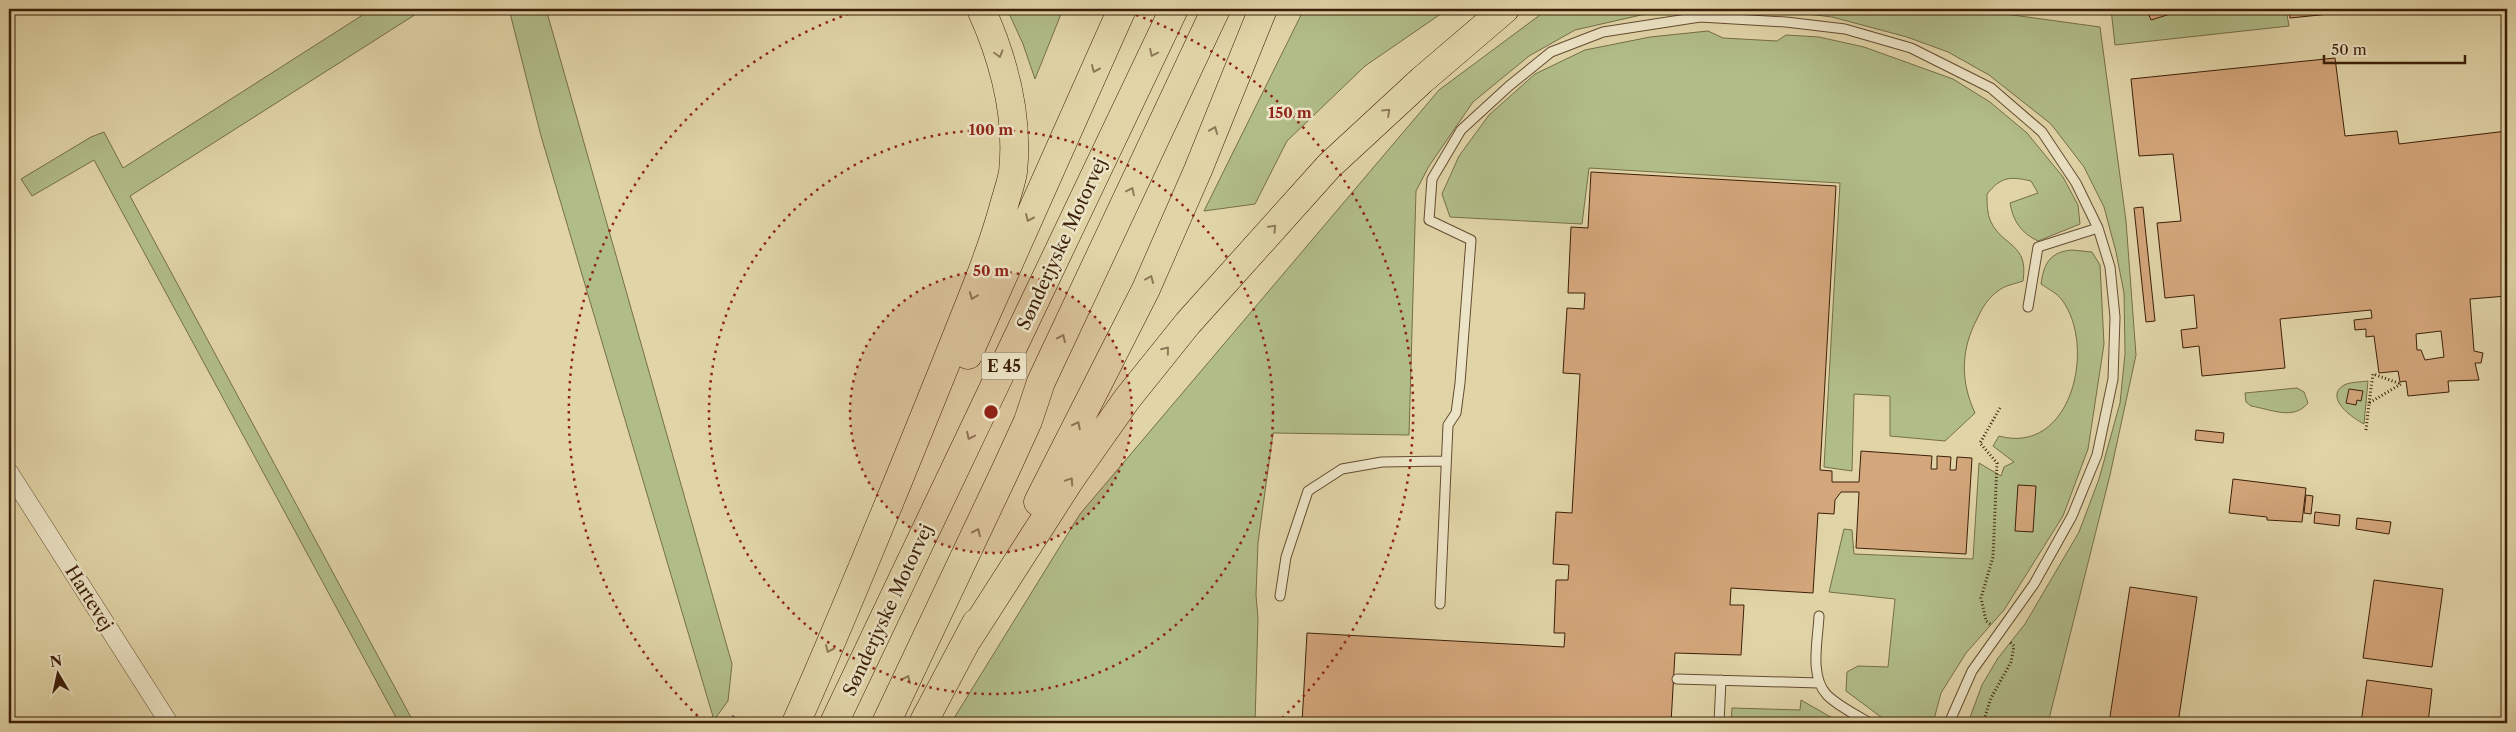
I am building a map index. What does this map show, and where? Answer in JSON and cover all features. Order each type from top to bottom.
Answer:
[{"type":"highway","points":[[796,723],[849,604],[994,242],[1012,173],[1014,131],[1009,87],[996,42],[981,9]]},
{"type":"highway","points":[[849,604],[929,444],[1122,9]]},
{"type":"highway","name":"Sønderjyske Motorvej","points":[[834,723],[1174,9]]},
{"type":"highway","name":"E 45","points":[[886,723],[1008,467],[1028,422],[1041,382],[1216,9]]},
{"type":"highway","points":[[923,723],[968,639],[1146,289],[1263,9]]},
{"type":"highway","points":[[968,639],[1076,472],[1127,399],[1188,323],[1329,166],[1422,80],[1505,9]]},
{"type":"street","name":"Hartevej","points":[[9,472],[169,723]]},
{"type":"lane","points":[[1440,604],[1448,425],[1456,413],[1460,383],[1471,240],[1429,220],[1432,179],[1461,130],[1509,86],[1551,52],[1603,32],[1700,17],[1786,22],[1845,29],[1911,48],[1991,88],[2042,132],[2076,183],[2098,228],[2110,267],[2115,317],[2113,379],[2096,455],[2072,516],[2034,584],[1972,671],[1949,723]]},
{"type":"lane","points":[[2028,307],[2038,247],[2098,228]]},
{"type":"lane","points":[[2507,306],[2507,312]]},
{"type":"lane","points":[[1280,596],[1286,557],[1308,491],[1342,469],[1382,462],[1446,461]]},
{"type":"lane","points":[[1819,616],[1816,670],[1818,682],[1828,696],[1870,723]]},
{"type":"lane","points":[[1677,680],[1818,682]]},
{"type":"lane","points":[[1719,723],[1721,680]]},
{"type":"path","points":[[2366,430],[2369,402],[2373,374],[2401,384],[2369,402]]},
{"type":"path","points":[[1982,723],[1991,698],[2012,662],[2014,646],[1986,621],[1981,598],[1993,557],[1997,463],[1980,443],[2000,408]]},
{"type":"path","points":[[730,723],[734,715]]},
{"type":"green space","points":[[372,9],[424,9],[130,196],[414,723],[399,723],[94,160],[32,196],[21,179],[91,137],[104,132],[123,168]]},
{"type":"green space","points":[[509,9],[546,9],[732,664],[728,701],[714,720],[541,136]]},
{"type":"green space","points":[[1007,9],[1063,9],[1035,79],[1023,44]]},
{"type":"green space","points":[[1304,9],[1448,9],[1365,66],[1287,141],[1255,204],[1204,211]]},
{"type":"green space","points":[[1548,9],[1697,9],[1641,15],[1575,30],[1529,56],[1473,102],[1429,166],[1416,191],[1409,435],[1273,433],[1258,543],[1255,723],[951,723],[1080,514],[1439,90]]},
{"type":"green space","points":[[1767,9],[1969,9],[2100,27],[2126,221],[2136,355],[2110,475],[2048,723],[1968,723],[1982,685],[1998,658],[2025,624],[2079,532],[2099,479],[2120,403],[2125,354],[2124,293],[2104,207],[2084,167],[2051,124],[1989,75],[1948,52],[1907,37],[1832,17]]},
{"type":"green space","points":[[2111,9],[2286,9],[2289,26],[2115,45]]},
{"type":"green space","points":[[1708,31],[1723,38],[1777,41],[1786,35],[1819,37],[1864,47],[1953,79],[1990,102],[2027,133],[2063,177],[2078,205],[2080,224],[2038,241],[2019,226],[2013,215],[2010,203],[2038,193],[2031,181],[2006,179],[1997,184],[1987,194],[1988,212],[1991,222],[1996,230],[2019,252],[2022,259],[2024,269],[2023,281],[2007,286],[1994,294],[1979,315],[1968,342],[1964,365],[1967,389],[1975,413],[1945,441],[1890,436],[1890,396],[1854,394],[1852,471],[1824,467],[1840,183],[1589,168],[1582,224],[1450,217],[1442,194],[1459,156],[1489,115],[1535,74],[1585,50],[1650,37]]},
{"type":"green space","points":[[2072,250],[2092,252],[2100,265],[2104,344],[2088,449],[2063,516],[2004,610],[1966,653],[1941,693],[1933,723],[1889,723],[1846,691],[1847,672],[1858,666],[1888,667],[1895,599],[1829,592],[1844,529],[1852,530],[1854,554],[1973,559],[1979,463],[2001,476],[2004,467],[2014,462],[1993,446],[1999,436],[2024,438],[2044,430],[2060,414],[2071,393],[2076,369],[2077,344],[2072,320],[2062,300],[2041,284],[2044,270],[2049,260],[2058,253]]},
{"type":"green space","points":[[2368,381],[2364,424],[2342,408],[2337,396],[2338,390],[2344,385]]},
{"type":"green space","points":[[2297,388],[2304,392],[2308,403],[2302,408],[2289,413],[2251,406],[2246,402],[2245,393]]},
{"type":"green space","points":[[1801,700],[1841,723],[1731,723],[1732,708],[1800,710]]},
{"type":"building","points":[[2160,9],[2183,10],[2151,20],[2148,13]]},
{"type":"building","points":[[2289,9],[2349,9],[2349,12],[2290,18]]},
{"type":"building","points":[[2335,58],[2345,136],[2397,131],[2399,144],[2507,131],[2507,296],[2470,299],[2474,351],[2483,353],[2481,363],[2475,363],[2479,380],[2448,381],[2449,392],[2408,396],[2406,381],[2400,382],[2398,371],[2379,373],[2374,336],[2366,337],[2366,329],[2355,330],[2354,320],[2372,318],[2371,310],[2280,319],[2285,368],[2202,376],[2199,346],[2183,348],[2181,330],[2197,328],[2194,295],[2165,298],[2157,223],[2181,221],[2173,154],[2139,156],[2131,79]],"holes":[[[2441,331],[2444,357],[2425,360],[2421,350],[2417,350],[2416,334]]]},
{"type":"building","points":[[1591,172],[1836,186],[1820,470],[1832,471],[1832,482],[1859,482],[1861,451],[1932,456],[1931,469],[1937,469],[1937,456],[1951,457],[1950,470],[1956,470],[1957,457],[1972,458],[1966,554],[1856,548],[1859,492],[1841,492],[1835,500],[1834,514],[1818,513],[1813,593],[1731,588],[1730,605],[1744,605],[1741,655],[1675,653],[1671,723],[1302,723],[1307,633],[1564,647],[1565,633],[1554,633],[1556,580],[1568,580],[1569,565],[1553,564],[1556,512],[1572,513],[1580,374],[1563,373],[1567,308],[1584,309],[1585,293],[1568,293],[1571,227],[1588,228]]},
{"type":"building","points":[[2143,207],[2155,321],[2146,322],[2134,208]]},
{"type":"building","points":[[2349,389],[2363,391],[2361,401],[2357,400],[2356,405],[2346,403]]},
{"type":"building","points":[[2196,430],[2224,433],[2223,443],[2195,440]]},
{"type":"building","points":[[2233,479],[2306,488],[2302,522],[2267,520],[2267,517],[2229,513]]},
{"type":"building","points":[[2018,485],[2036,486],[2033,532],[2015,531]]},
{"type":"building","points":[[2306,495],[2313,496],[2311,514],[2304,513]]},
{"type":"building","points":[[2315,512],[2340,515],[2339,526],[2314,523]]},
{"type":"building","points":[[2357,518],[2391,522],[2389,534],[2356,529]]},
{"type":"building","points":[[2374,580],[2443,589],[2432,667],[2363,658]]},
{"type":"building","points":[[2130,587],[2197,597],[2178,723],[2109,723]]},
{"type":"building","points":[[2367,680],[2432,689],[2428,723],[2361,723]]}]
